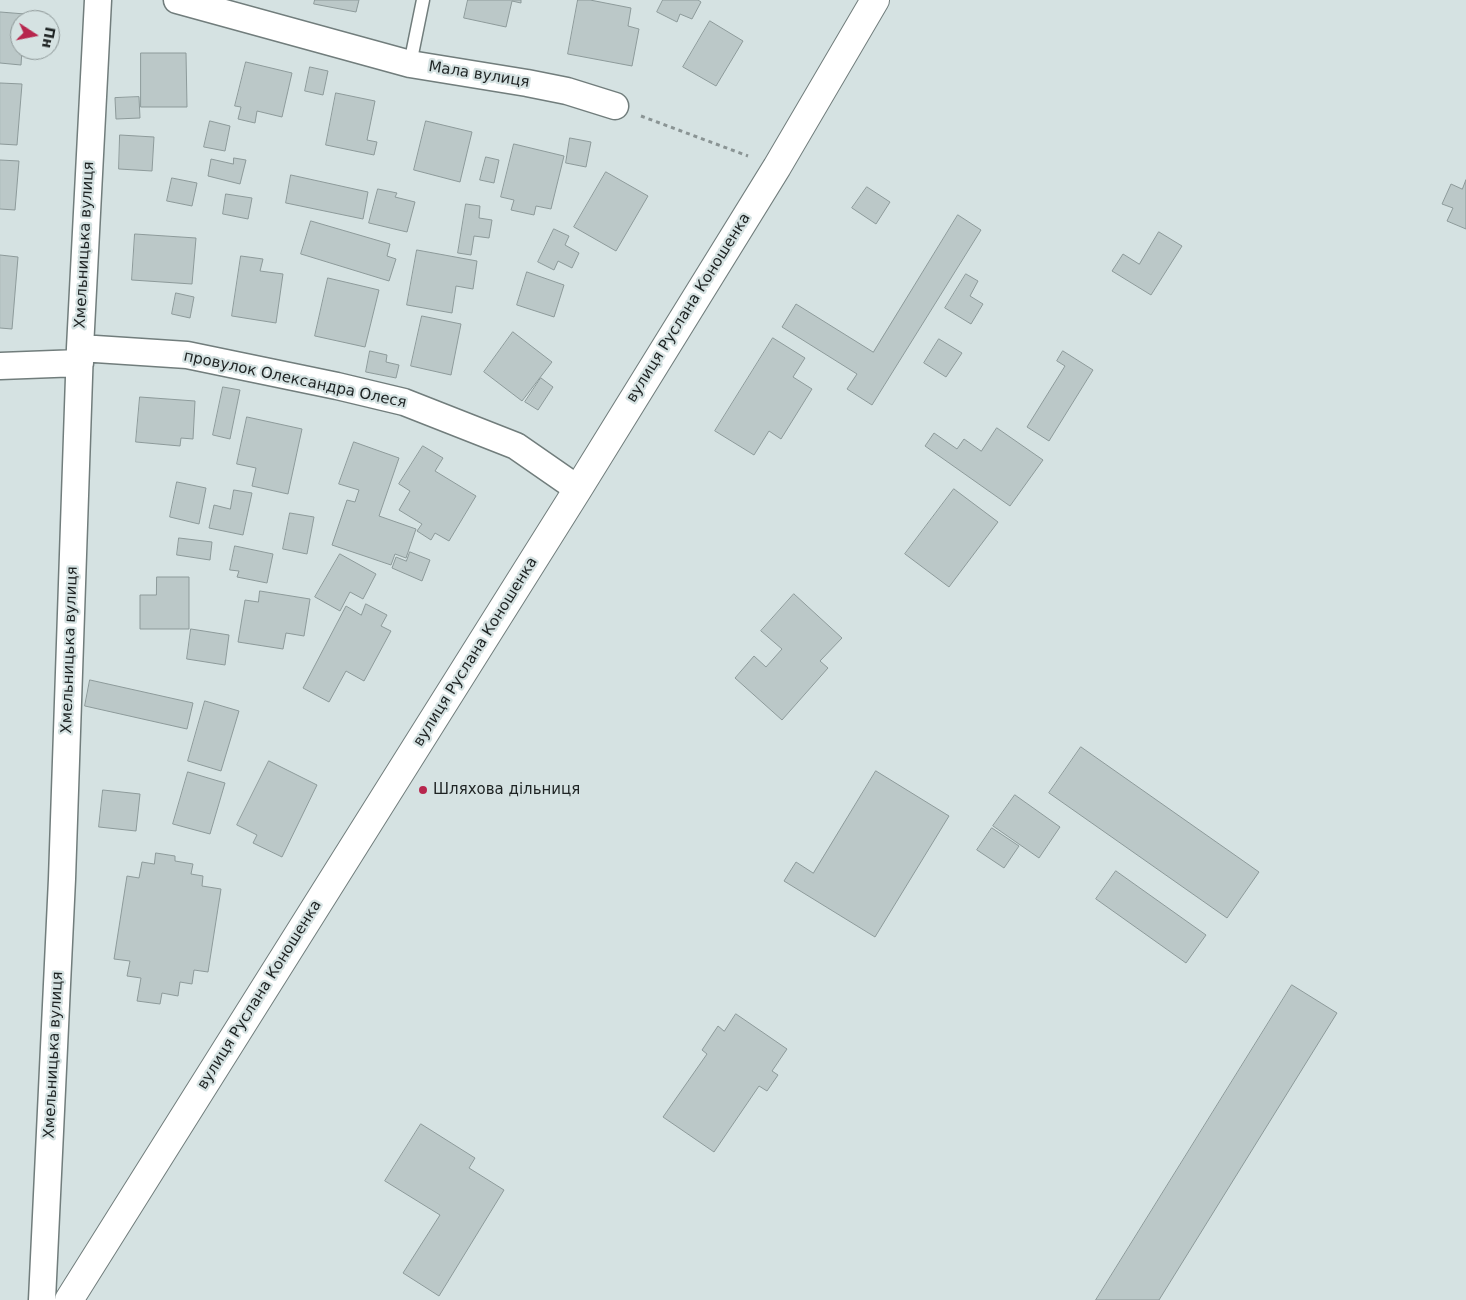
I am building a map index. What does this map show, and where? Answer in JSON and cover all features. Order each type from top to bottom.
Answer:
[{"type":"street","name":"Хмельницька вулиця","points":[[42,1300],[62,889],[80,355],[98,0]]},
{"type":"street","name":"Мала вулиця","points":[[177,0],[410,64],[567,91],[615,106]]},
{"type":"street","name":"вулиця Руслана Коношенка","points":[[69,1300],[578,489],[777,166],[875,0]]},
{"type":"street","name":"провулок Олександра Олеся","points":[[0,366],[80,355],[187,355],[337,386],[404,402],[516,446],[578,489]]},
{"type":"lane","points":[[410,64],[423,0]]},
{"type":"path","points":[[615,106],[777,166]]},
{"type":"building","points":[[315,0],[359,0],[356,12],[314,4]]},
{"type":"building","points":[[468,0],[521,0],[521,3],[512,1],[506,27],[464,18]]},
{"type":"building","points":[[578,0],[590,0],[631,8],[628,26],[639,29],[632,66],[568,54]]},
{"type":"building","points":[[663,0],[698,0],[701,2],[692,19],[680,14],[677,22],[657,12]]},
{"type":"building","points":[[0,12],[10,13],[10,60],[21,60],[21,65],[0,63]]},
{"type":"building","points":[[710,21],[743,41],[716,86],[683,67]]},
{"type":"building","points":[[141,53],[186,53],[187,107],[141,107]]},
{"type":"building","points":[[246,62],[292,73],[282,117],[257,111],[255,123],[238,119],[241,107],[235,106]]},
{"type":"building","points":[[310,67],[328,71],[323,95],[305,91]]},
{"type":"building","points":[[0,83],[22,84],[17,145],[0,144]]},
{"type":"building","points":[[336,93],[375,101],[367,140],[377,142],[374,155],[326,145]]},
{"type":"building","points":[[139,97],[140,118],[116,119],[115,98]]},
{"type":"building","points":[[210,121],[230,126],[225,151],[204,147]]},
{"type":"building","points":[[426,121],[472,132],[460,182],[414,170]]},
{"type":"building","points":[[120,135],[154,137],[152,171],[119,169]]},
{"type":"building","points":[[570,138],[591,142],[586,167],[566,163]]},
{"type":"building","points":[[514,144],[564,156],[551,209],[536,206],[534,215],[511,210],[514,200],[501,197]]},
{"type":"building","points":[[486,157],[499,160],[494,183],[480,180]]},
{"type":"building","points":[[234,158],[246,160],[240,184],[208,176],[211,159],[233,164]]},
{"type":"building","points":[[0,160],[19,161],[15,210],[0,209]]},
{"type":"building","points":[[606,172],[648,196],[616,251],[574,227]]},
{"type":"building","points":[[291,175],[368,192],[363,219],[286,203]]},
{"type":"building","points":[[172,178],[197,183],[192,206],[167,201]]},
{"type":"building","points":[[1466,180],[1466,229],[1447,221],[1453,208],[1442,204],[1451,184],[1462,189]]},
{"type":"building","points":[[867,187],[890,202],[876,224],[852,208]]},
{"type":"building","points":[[378,189],[397,193],[395,197],[415,202],[407,232],[369,223]]},
{"type":"building","points":[[226,194],[252,198],[248,219],[223,214]]},
{"type":"building","points":[[466,204],[480,206],[479,218],[492,220],[489,238],[474,236],[471,255],[458,253]]},
{"type":"building","points":[[958,215],[981,230],[872,405],[847,389],[857,374],[782,327],[796,304],[873,352]]},
{"type":"building","points":[[311,221],[390,244],[387,256],[396,259],[389,281],[301,254]]},
{"type":"building","points":[[554,229],[569,236],[565,245],[579,253],[572,268],[558,261],[554,270],[538,262]]},
{"type":"building","points":[[1159,232],[1182,246],[1151,295],[1112,271],[1123,254],[1139,264]]},
{"type":"building","points":[[135,234],[196,238],[192,284],[132,280]]},
{"type":"building","points":[[417,250],[477,261],[473,289],[456,286],[452,313],[407,305]]},
{"type":"building","points":[[0,255],[18,257],[12,329],[0,328]]},
{"type":"building","points":[[241,256],[263,259],[260,271],[283,274],[276,323],[232,316]]},
{"type":"building","points":[[527,272],[564,285],[554,317],[517,305]]},
{"type":"building","points":[[966,274],[978,281],[970,296],[983,304],[971,324],[945,308]]},
{"type":"building","points":[[328,278],[379,290],[365,347],[315,336]]},
{"type":"building","points":[[176,293],[194,297],[190,318],[172,314]]},
{"type":"building","points":[[422,316],[461,324],[451,375],[411,366]]},
{"type":"building","points":[[513,332],[552,362],[522,401],[484,372]]},
{"type":"building","points":[[773,338],[805,358],[793,377],[812,389],[781,439],[769,431],[754,455],[715,431]]},
{"type":"building","points":[[939,339],[962,353],[946,377],[924,363]]},
{"type":"building","points":[[370,351],[387,355],[386,362],[399,365],[396,378],[366,372]]},
{"type":"building","points":[[1063,351],[1093,370],[1049,441],[1027,427],[1065,366],[1057,361]]},
{"type":"building","points":[[541,378],[553,387],[538,410],[525,402]]},
{"type":"building","points":[[223,387],[240,390],[230,439],[213,435]]},
{"type":"building","points":[[140,397],[195,401],[193,439],[181,438],[180,446],[136,442]]},
{"type":"building","points":[[247,417],[302,429],[288,494],[252,486],[256,468],[237,464]]},
{"type":"building","points":[[997,428],[1043,460],[1010,506],[925,446],[934,433],[957,449],[964,439],[981,451]]},
{"type":"building","points":[[354,442],[399,458],[379,516],[416,529],[406,558],[395,554],[391,565],[332,545],[347,500],[355,502],[359,490],[339,484]]},
{"type":"building","points":[[423,446],[443,458],[435,471],[476,496],[449,541],[435,533],[431,540],[417,531],[422,524],[399,510],[410,491],[399,484]]},
{"type":"building","points":[[177,482],[206,488],[199,524],[170,517]]},
{"type":"building","points":[[954,489],[998,522],[949,587],[905,554]]},
{"type":"building","points":[[234,490],[252,493],[243,535],[209,528],[214,505],[230,509]]},
{"type":"building","points":[[290,513],[314,517],[307,554],[283,549]]},
{"type":"building","points":[[179,538],[212,542],[210,560],[177,555]]},
{"type":"building","points":[[235,546],[273,554],[267,583],[237,577],[239,571],[230,570]]},
{"type":"building","points":[[410,552],[430,560],[422,581],[392,568],[396,557],[406,561]]},
{"type":"building","points":[[340,554],[376,574],[363,599],[350,592],[340,611],[315,597]]},
{"type":"building","points":[[157,577],[189,577],[189,629],[140,629],[140,595],[156,595]]},
{"type":"building","points":[[260,591],[310,599],[304,636],[286,633],[283,649],[238,642],[245,600],[258,602]]},
{"type":"building","points":[[794,594],[842,638],[820,661],[828,668],[782,720],[735,678],[754,656],[766,667],[782,649],[761,631]]},
{"type":"building","points":[[366,604],[387,615],[381,626],[391,631],[364,681],[346,671],[329,702],[303,688],[346,606],[361,615]]},
{"type":"building","points":[[191,629],[229,635],[225,665],[187,659]]},
{"type":"building","points":[[90,680],[193,703],[187,729],[85,706]]},
{"type":"building","points":[[205,701],[239,711],[221,771],[188,761]]},
{"type":"building","points":[[1081,747],[1259,872],[1227,918],[1049,793]]},
{"type":"building","points":[[269,761],[317,785],[282,857],[253,843],[257,835],[237,825]]},
{"type":"building","points":[[876,771],[949,816],[875,937],[784,881],[796,862],[813,873]]},
{"type":"building","points":[[188,772],[225,783],[210,834],[173,824]]},
{"type":"building","points":[[103,790],[140,794],[136,831],[99,827]]},
{"type":"building","points":[[1015,795],[1060,827],[1039,858],[993,826]]},
{"type":"building","points":[[992,828],[1019,846],[1004,868],[977,850]]},
{"type":"building","points":[[156,853],[175,856],[175,861],[193,864],[191,874],[203,876],[202,886],[221,889],[208,972],[194,970],[192,984],[180,982],[178,996],[162,993],[160,1004],[137,1001],[141,978],[127,976],[130,961],[114,959],[127,876],[139,878],[142,862],[154,864]]},
{"type":"building","points":[[1116,871],[1206,935],[1186,963],[1096,899]]},
{"type":"building","points":[[1292,985],[1337,1013],[1159,1300],[1096,1300]]},
{"type":"building","points":[[736,1014],[787,1049],[772,1071],[778,1075],[767,1091],[759,1086],[714,1152],[663,1117],[707,1054],[702,1050],[718,1026],[724,1031]]},
{"type":"building","points":[[421,1124],[475,1158],[469,1168],[504,1190],[439,1296],[403,1273],[440,1215],[385,1181]]},
{"type":"place","name":"Шляхова дільниця","points":[[423,790]]}]
